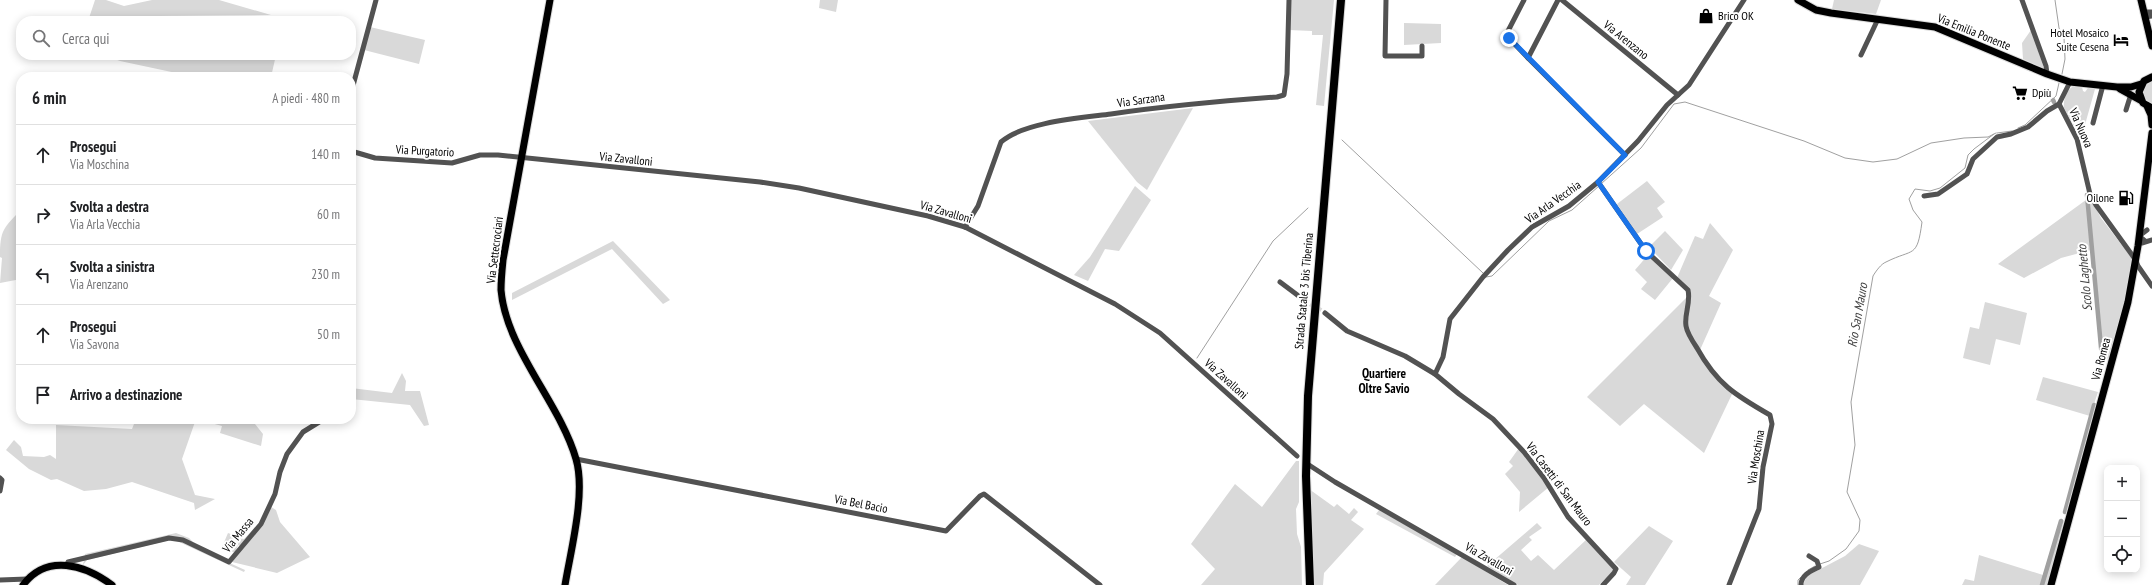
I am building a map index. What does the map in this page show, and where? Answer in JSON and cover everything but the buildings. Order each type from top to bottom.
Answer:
[{"type":"highway","name":"Strada Statale 3 bis Tiberina","points":[[1305,585],[1301,475],[1303,396],[1339,4]]},
{"type":"highway","name":"Strada Statale 3 bis Tiberina","points":[[1310,585],[1306,476],[1308,396],[1339,4]]},
{"type":"main road","name":"Via Settecrociari","points":[[550,0],[503,260],[501,290],[506,313],[517,341],[563,428],[576,459],[580,484],[565,585]]},
{"type":"main road","name":"Via Emilia Ponente","points":[[1798,0],[1810,7],[1823,11],[1935,27],[2056,78],[2067,81],[2116,87],[2131,87],[2141,84]]},
{"type":"main road","points":[[2141,0],[2147,15],[2152,46]]},
{"type":"main road","points":[[2140,100],[2139,92],[2141,84],[2151,76]]},
{"type":"main road","name":"Via Emilia Ponente","points":[[2116,87],[2131,93],[2149,107]]},
{"type":"main road","points":[[2149,107],[2152,125]]},
{"type":"main road","name":"Via Romea","points":[[2051,585],[2128,302],[2138,246],[2142,238],[2140,225],[2152,133]]},
{"type":"main road","points":[[23,585],[28,579],[46,568],[67,565],[84,568],[112,585]]},
{"type":"street","points":[[356,74],[376,0]]},
{"type":"street","name":"Via Sarzana","points":[[965,226],[978,206],[1001,142],[1009,135],[1061,120],[1192,103],[1277,97],[1284,95],[1287,74],[1289,0]]},
{"type":"street","points":[[1386,0],[1385,56],[1422,56],[1422,46]]},
{"type":"street","points":[[1524,0],[1508,31],[1509,38],[1625,155]]},
{"type":"street","points":[[1528,58],[1558,0]]},
{"type":"street","name":"Via Arenzano","points":[[1562,0],[1678,95]]},
{"type":"street","name":"Via Arla Vecchia","points":[[1435,374],[1443,357],[1450,319],[1485,275],[1532,227],[1569,206],[1599,184],[1667,105],[1689,86],[1702,69],[1744,0]]},
{"type":"street","points":[[2022,0],[2046,66],[2047,74]]},
{"type":"street","points":[[2147,15],[2152,12]]},
{"type":"street","points":[[1861,55],[1878,19]]},
{"type":"street","name":"Via Nuova","points":[[2067,81],[2059,104],[2077,139],[2090,194],[2096,206],[2136,259],[2138,266],[2152,286]]},
{"type":"street","points":[[2093,123],[2103,85]]},
{"type":"street","points":[[2126,110],[2132,94]]},
{"type":"street","points":[[1924,196],[1938,194],[1967,174],[1973,159],[1997,137],[2011,134],[2028,127],[2047,111],[2059,104]]},
{"type":"street","name":"Via Purgatorio","points":[[356,152],[375,158],[452,164],[482,155],[521,158]]},
{"type":"street","name":"Via Zavalloni","points":[[521,158],[760,182],[799,188],[928,216],[965,226],[998,242],[1136,316],[1160,333],[1297,456]]},
{"type":"street","name":"Via Moschina","points":[[1599,184],[1646,251],[1688,290],[1690,298],[1686,326],[1706,366],[1715,378],[1770,415],[1772,424],[1763,467],[1759,509],[1729,585]]},
{"type":"street","points":[[2140,225],[2150,231],[2142,238]]},
{"type":"street","points":[[2142,238],[2152,240]]},
{"type":"street","points":[[1280,282],[1304,300]]},
{"type":"street","name":"Via Casetti di San Mauro","points":[[1325,314],[1347,331],[1405,356],[1435,374],[1493,419],[1524,452],[1548,484],[1568,517],[1616,569],[1602,585]]},
{"type":"street","name":"Via Massa","points":[[67,565],[68,562],[169,538],[183,540],[229,562],[261,524],[275,494],[280,472],[287,454],[303,432],[316,424]]},
{"type":"street","name":"Via Bel Bacio","points":[[576,459],[946,531],[980,496],[984,494],[1100,585]]},
{"type":"street","name":"Via Zavalloni","points":[[1309,465],[1335,482],[1514,585]]},
{"type":"street","points":[[0,478],[2,480],[0,491]]},
{"type":"street","points":[[1801,585],[1801,581],[1809,571],[1819,568],[1817,561],[1809,556]]},
{"type":"street","points":[[0,580],[28,579]]},
{"type":"shaded area","points":[[95,0],[106,0],[124,6],[152,0],[219,0],[271,15],[157,16],[90,16]]},
{"type":"shaded area","points":[[820,0],[838,0],[836,12],[819,8]]},
{"type":"shaded area","points":[[1290,0],[1334,0],[1324,106],[1316,105],[1323,35],[1312,35],[1312,31],[1289,30]]},
{"type":"shaded area","points":[[1834,0],[1881,0],[1876,14],[1832,9]]},
{"type":"shaded area","points":[[1404,23],[1441,24],[1441,43],[1404,45]]},
{"type":"shaded area","points":[[370,27],[425,40],[419,64],[364,50]]},
{"type":"shaded area","points":[[2031,30],[2043,68],[2023,59],[2022,43]]},
{"type":"shaded area","points":[[117,60],[275,60],[272,72],[172,72]]},
{"type":"shaded area","points":[[2152,81],[2152,103],[2145,98],[2144,92],[2145,86]]},
{"type":"shaded area","points":[[2072,87],[2082,87],[2083,91],[2085,92],[2088,88],[2095,89],[2081,139],[2064,108],[2065,96]]},
{"type":"shaded area","points":[[1193,108],[1147,190],[1137,182],[1088,121]]},
{"type":"shaded area","points":[[1647,181],[1665,202],[1657,208],[1663,217],[1637,234],[1617,204]]},
{"type":"shaded area","points":[[1135,186],[1151,200],[1119,251],[1105,249],[1088,281],[1074,275],[1090,257]]},
{"type":"shaded area","points":[[2090,197],[2101,218],[2131,257],[2132,262],[2125,302],[2110,357],[2104,361],[2091,250],[2061,258],[2024,278],[1998,264]]},
{"type":"shaded area","points":[[16,215],[16,280],[0,283],[2,258],[0,257],[1,241],[4,230]]},
{"type":"shaded area","points":[[1710,223],[1733,250],[1709,296],[1721,303],[1700,350],[1708,367],[1734,390],[1704,453],[1644,404],[1620,426],[1587,397],[1687,297],[1687,293],[1677,278],[1695,236],[1703,239]]},
{"type":"shaded area","points":[[1665,231],[1683,250],[1671,270],[1649,247]]},
{"type":"shaded area","points":[[613,241],[670,300],[663,304],[612,249],[512,300],[512,293]]},
{"type":"shaded area","points":[[1648,255],[1673,278],[1655,300],[1641,289],[1647,282],[1635,270]]},
{"type":"shaded area","points":[[1985,302],[2027,313],[2020,345],[1996,339],[1990,365],[1963,358],[1970,327],[1979,329]]},
{"type":"shaded area","points":[[402,373],[406,381],[405,391],[420,391],[429,425],[424,426],[410,405],[356,400],[356,389],[392,393]]},
{"type":"shaded area","points":[[2043,377],[2098,392],[2090,416],[2036,400]]},
{"type":"shaded area","points":[[134,424],[194,424],[182,459],[195,495],[215,499],[195,510],[194,503],[132,482],[106,489],[84,491],[57,479],[51,480],[29,469],[6,450],[14,440],[21,447],[23,456],[44,457],[50,455],[56,459],[56,425],[132,429]]},
{"type":"shaded area","points":[[215,424],[255,424],[263,434],[261,446],[220,433],[222,426]]},
{"type":"shaded area","points":[[1519,448],[1549,487],[1519,512],[1520,492],[1505,474],[1513,466],[1509,462]]},
{"type":"shaded area","points":[[1296,461],[1299,461],[1299,502],[1296,509],[1297,534],[1301,547],[1302,585],[1201,585],[1215,569],[1191,544],[1235,484],[1262,507]]},
{"type":"shaded area","points":[[1309,489],[1334,507],[1337,504],[1349,514],[1354,508],[1358,512],[1351,520],[1364,529],[1324,573],[1323,585],[1314,585]]},
{"type":"shaded area","points":[[271,507],[276,510],[280,522],[310,557],[277,573],[232,562]]},
{"type":"shaded area","points":[[1379,510],[1457,554],[1455,557],[1376,514]]},
{"type":"shaded area","points":[[2060,519],[2066,521],[2049,585],[1962,585],[1965,579],[1974,581],[1979,555],[2043,575]]},
{"type":"shaded area","points":[[260,522],[240,546],[238,545],[235,553],[222,547],[228,533],[244,539]]},
{"type":"shaded area","points":[[1537,523],[1542,528],[1529,537],[1532,540],[1521,550],[1531,561],[1538,555],[1554,570],[1587,539],[1615,569],[1599,585],[1518,585],[1487,566]]},
{"type":"shaded area","points":[[1649,526],[1673,541],[1645,585],[1626,585],[1631,577],[1614,562]]},
{"type":"shaded area","points":[[176,533],[189,538],[194,543],[176,537],[135,544],[135,546],[170,539],[179,540],[245,570],[244,572],[177,541],[170,540],[87,560],[83,565],[85,554]]},
{"type":"shaded area","points":[[1859,544],[1879,551],[1860,585],[1803,585],[1807,576],[1845,556]]},
{"type":"shaded area","points":[[1462,557],[1508,585],[1435,585]]},
{"type":"waterway","name":"Rio San Mauro","points":[[2055,0],[2059,28],[2064,38],[2065,59],[2062,74]]},
{"type":"waterway","name":"Rio San Mauro","points":[[2018,128],[2025,125],[2056,96],[2059,83]]},
{"type":"waterway","points":[[1601,184],[1641,148],[1674,104],[1685,102],[1804,141],[1845,158],[1873,162],[1897,159],[1931,143],[1964,138],[1988,137],[1996,133]]},
{"type":"waterway","name":"Rio San Mauro","points":[[1997,133],[2012,131]]},
{"type":"waterway","name":"Rio San Mauro","points":[[1820,564],[1829,561],[1846,549],[1859,531],[1860,520],[1847,492],[1855,445],[1851,402],[1873,276],[1884,263],[1913,251],[1916,247],[1922,222],[1913,210],[1909,199],[1915,189],[1930,191],[1940,188],[1965,168],[1968,155],[1994,134]]},
{"type":"waterway","points":[[1342,140],[1483,273]]},
{"type":"waterway","points":[[1486,277],[1492,276],[1549,221],[1572,210],[1599,186]]},
{"type":"waterway","name":"Scolo Laghetto","points":[[2087,195],[2102,358]]},
{"type":"waterway","points":[[1197,358],[1273,241],[1308,208]]},
{"type":"waterway","name":"Scolo Laghetto","points":[[2065,512],[2094,405]]},
{"type":"waterway","name":"Scolo Laghetto","points":[[2042,585],[2061,521]]},
{"type":"waterway","name":"Rio San Mauro","points":[[1808,570],[1815,566]]},
{"type":"waterway","name":"Rio San Mauro","points":[[1798,585],[1798,580],[1801,577]]},
{"type":"tunnel","points":[[1304,300],[1325,313]]},
{"type":"place","name":"Brico OK","points":[[1706,16]]},
{"type":"place","name":"Hotel Mosaico Suite Cesena","points":[[2121,40]]},
{"type":"place","name":"Dpiù","points":[[2020,93]]},
{"type":"place","name":"Oilone","points":[[2126,198]]},
{"type":"district","name":"Quartiere Oltre Savio","points":[[1384,380]]},
{"type":"route","points":[[1509,38],[1625,155],[1598,182],[1646,251]]}]
